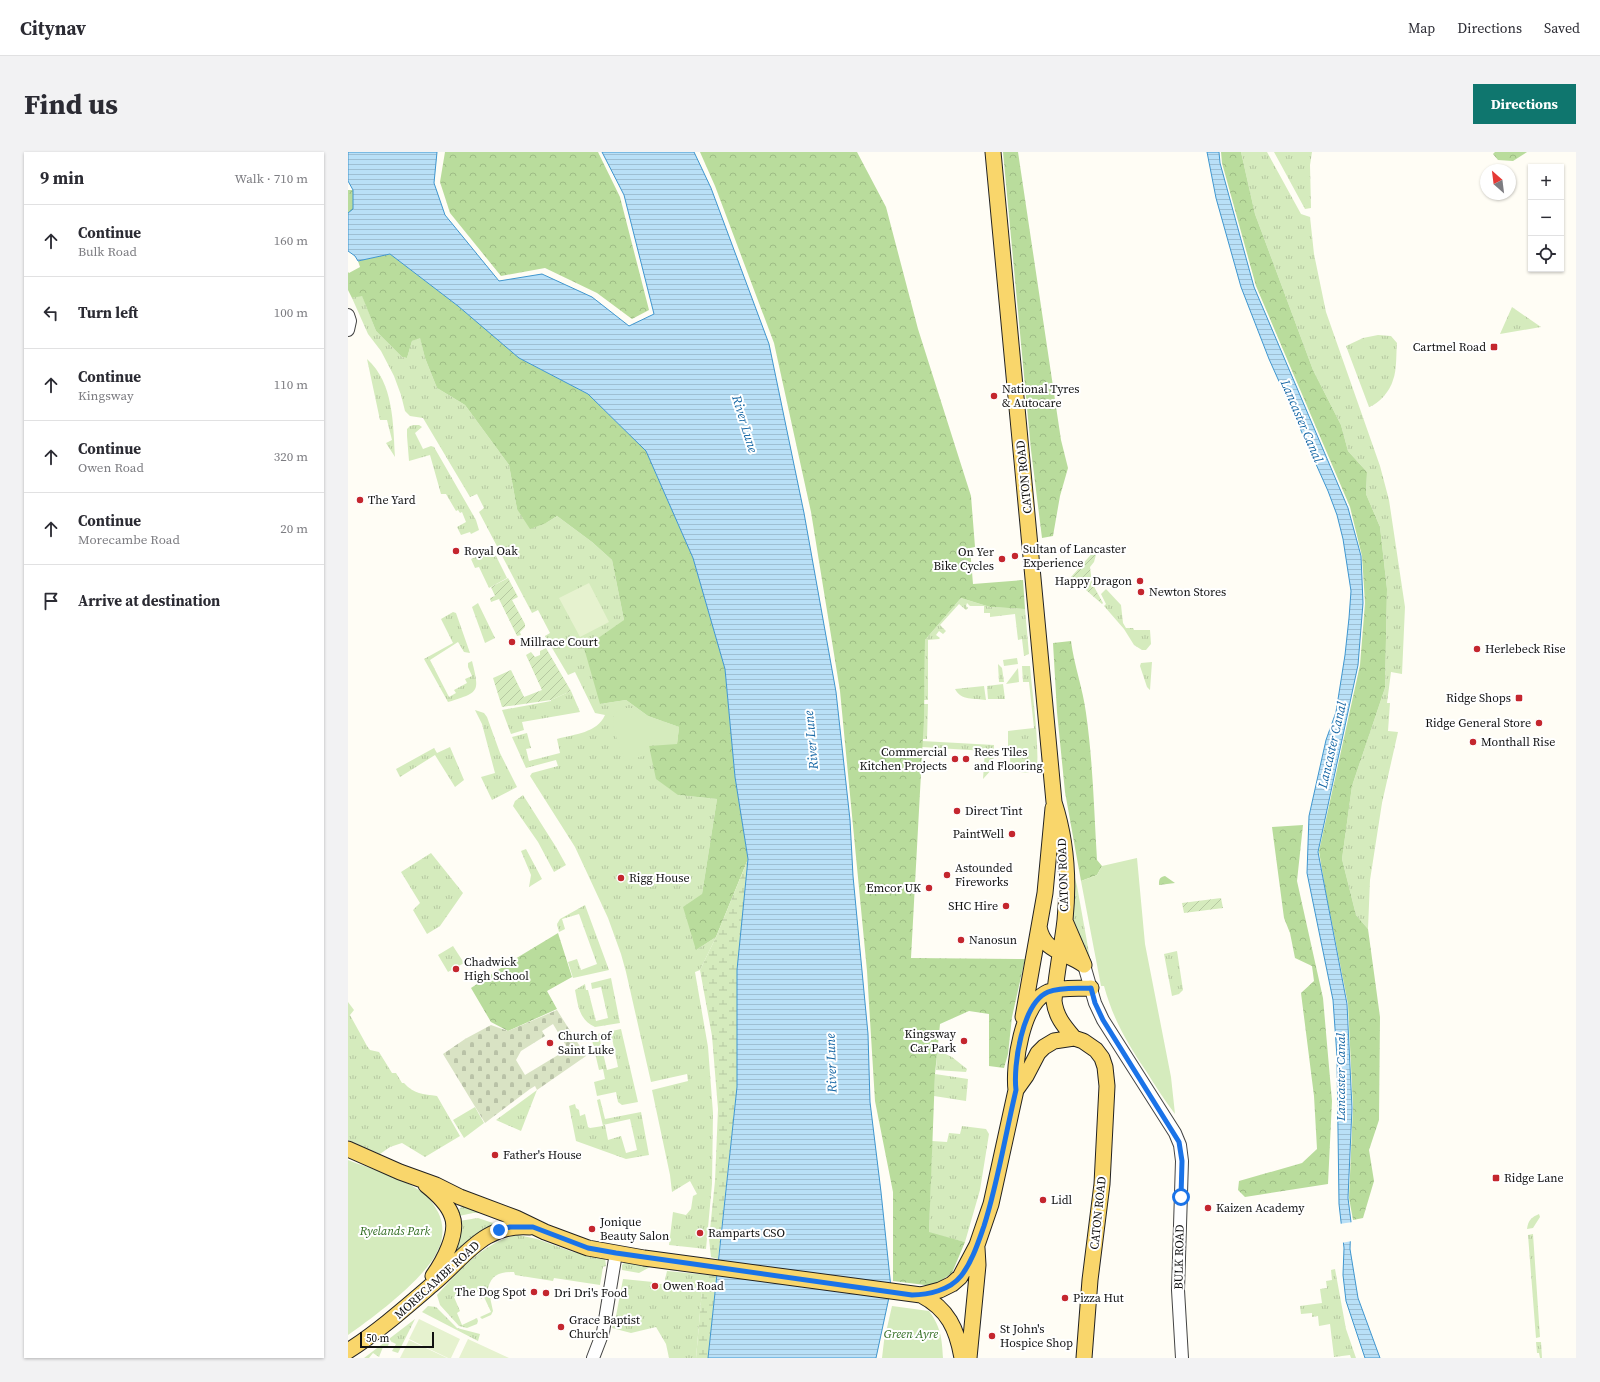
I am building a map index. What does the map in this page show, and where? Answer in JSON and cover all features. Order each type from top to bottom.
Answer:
[{"type":"main road","name":"CATON ROAD","points":[[993,152],[1054,802],[1060,822],[1065,860],[1065,921],[1055,990],[1056,1010],[1060,1020],[1074,1038],[1084,1041],[1096,1050],[1102,1058],[1105,1067],[1107,1086],[1102,1184],[1090,1280],[1084,1358]]},
{"type":"main road","name":"CATON ROAD","points":[[1022,1036],[1024,1008],[1045,893],[1051,819],[1054,802]]},
{"type":"main road","points":[[1065,921],[1084,965]]},
{"type":"main road","points":[[1039,926],[1041,936],[1048,946],[1084,965]]},
{"type":"main road","points":[[916,1295],[940,1290],[952,1284],[960,1277],[977,1245],[991,1204],[1016,1090],[1016,1066],[1026,1019],[1034,1005],[1044,994],[1055,990],[1091,988]]},
{"type":"main road","points":[[1016,1090],[1026,1076],[1034,1060],[1044,1047],[1054,1041],[1074,1038]]},
{"type":"main road","points":[[348,1149],[421,1181],[436,1185],[460,1197],[516,1218],[533,1227],[588,1248],[916,1295],[934,1302],[950,1321],[958,1337],[962,1358]]},
{"type":"main road","points":[[406,1307],[432,1278],[446,1256],[452,1235],[452,1215],[441,1199],[421,1181]]},
{"type":"main road","points":[[452,1215],[460,1197]]},
{"type":"main road","name":"MORECAMBE ROAD","points":[[348,1351],[390,1321],[438,1280],[478,1242],[499,1230],[510,1227],[533,1227]]},
{"type":"main road","points":[[969,1358],[978,1265],[977,1245]]},
{"type":"street","name":"BULK ROAD","points":[[1084,965],[1095,1003],[1103,1020],[1175,1133],[1180,1145],[1182,1169],[1178,1290],[1182,1358]]},
{"type":"street","points":[[593,1358],[603,1332],[616,1253]]},
{"type":"green space","points":[[445,152],[598,152],[620,197],[649,310],[632,319],[597,293],[545,268],[501,276],[450,213],[440,182]]},
{"type":"green space","points":[[700,152],[857,152],[886,207],[918,329],[971,496],[975,547],[970,548],[973,584],[1023,580],[1025,609],[990,607],[961,598],[925,640],[924,718],[911,958],[1025,959],[1012,1017],[1008,1054],[1004,1068],[989,1066],[989,1014],[969,1011],[940,1024],[935,1074],[929,1232],[965,1242],[952,1273],[933,1286],[893,1281],[893,1192],[875,1101],[867,971],[840,691],[811,512],[774,343],[715,186]]},
{"type":"green space","points":[[1003,152],[1018,152],[1061,440],[1068,468],[1060,496],[1053,536],[1042,538],[1031,450]]},
{"type":"green space","points":[[1221,152],[1241,152],[1255,214],[1313,370],[1341,425],[1348,451],[1367,472],[1366,494],[1380,527],[1387,589],[1385,688],[1352,786],[1342,859],[1356,915],[1368,929],[1380,1017],[1379,1120],[1369,1150],[1374,1181],[1363,1218],[1353,1220],[1349,1198],[1353,1107],[1348,1004],[1319,851],[1360,665],[1365,603],[1362,556],[1350,507],[1256,286],[1222,163]]},
{"type":"green space","points":[[1241,152],[1267,152],[1301,214],[1310,217],[1314,254],[1326,312],[1380,466],[1389,500],[1405,607],[1402,674],[1391,672],[1387,703],[1390,703],[1388,731],[1398,732],[1382,803],[1370,880],[1368,929],[1356,915],[1342,859],[1352,786],[1385,688],[1387,589],[1380,527],[1366,494],[1367,472],[1348,451],[1341,425],[1313,370],[1255,214]]},
{"type":"green space","points":[[1274,152],[1312,152],[1310,165],[1311,208],[1305,209]]},
{"type":"green space","points":[[1495,152],[1527,152],[1513,161],[1498,160],[1493,154]]},
{"type":"green space","points":[[348,190],[353,190],[353,210],[348,213]]},
{"type":"green space","points":[[390,254],[458,306],[519,358],[588,394],[646,451],[693,558],[725,669],[735,777],[748,859],[716,937],[696,950],[683,907],[702,894],[717,799],[678,795],[656,779],[649,746],[677,744],[679,727],[648,716],[626,700],[600,704],[584,648],[624,620],[612,560],[592,542],[557,516],[546,523],[530,529],[517,509],[509,465],[465,405],[437,388],[425,358],[420,338],[412,341],[407,358],[402,357],[376,331],[362,296],[352,298],[348,290],[348,272],[349,273],[360,267],[358,261]]},
{"type":"green space","points":[[362,295],[376,331],[402,357],[407,358],[412,341],[420,337],[425,358],[437,388],[465,405],[509,465],[517,509],[546,523],[557,516],[592,542],[612,560],[624,620],[600,704],[626,700],[648,716],[679,727],[677,744],[678,795],[717,799],[702,894],[696,950],[716,937],[700,970],[695,972],[708,1047],[713,1113],[712,1184],[706,1249],[669,1245],[673,1212],[686,1215],[691,1209],[693,1196],[697,1194],[690,1181],[672,1192],[670,1175],[652,1090],[688,1081],[687,1074],[651,1082],[626,972],[608,918],[575,847],[530,776],[532,773],[558,766],[556,760],[526,768],[512,737],[527,733],[531,748],[526,749],[529,761],[560,753],[557,739],[585,732],[597,726],[605,715],[595,713],[575,672],[568,675],[545,636],[550,633],[538,610],[532,613],[479,512],[484,508],[477,494],[470,497],[423,418],[410,416],[405,411],[394,376],[381,351],[368,334],[352,298]]},
{"type":"green space","points":[[1512,307],[1541,327],[1500,334]]},
{"type":"green space","points":[[1378,335],[1391,336],[1397,343],[1395,372],[1392,384],[1387,393],[1377,403],[1369,407],[1346,346],[1363,338]]},
{"type":"green space","points":[[367,359],[376,369],[387,392],[394,431],[395,457],[386,443],[392,440],[387,420],[380,420]]},
{"type":"green space","points":[[414,425],[419,425],[422,427],[415,433],[423,449],[431,446],[434,447],[476,520],[479,530],[471,534],[470,532],[461,535],[457,527],[466,522],[462,512],[460,513],[458,510],[456,511],[446,494],[441,494],[430,455],[409,461],[407,429]]},
{"type":"green space","points":[[1096,549],[1097,551],[1094,562],[1090,567],[1092,583],[1103,603],[1102,604],[1071,577]]},
{"type":"green space","points":[[484,552],[496,556],[507,578],[489,588],[479,567],[475,568],[471,559],[484,554]]},
{"type":"green space","points":[[508,578],[518,597],[512,600],[525,624],[525,627],[520,632],[521,635],[517,636],[499,599],[491,602],[490,598],[495,596],[491,587]]},
{"type":"green space","points":[[589,583],[609,622],[580,637],[559,598]]},
{"type":"green space","points":[[1106,589],[1121,605],[1123,623],[1126,628],[1133,628],[1134,630],[1150,630],[1151,644],[1146,650],[1142,650],[1134,645],[1124,629],[1104,606],[1106,604],[1101,594]]},
{"type":"green space","points":[[961,598],[990,607],[1025,609],[1029,654],[1024,656],[1022,639],[1018,640],[1015,614],[990,617],[990,613],[984,613],[984,606],[970,606],[967,603],[966,606],[968,608],[966,610],[959,604],[940,625],[946,631],[943,634],[939,631],[936,635],[940,638],[928,640],[928,700],[924,700],[925,640]]},
{"type":"green space","points":[[478,603],[495,638],[485,643],[472,607]]},
{"type":"green space","points":[[453,612],[456,613],[470,653],[464,652],[458,642],[430,660],[449,697],[456,693],[454,690],[467,683],[465,679],[472,676],[468,663],[472,661],[476,685],[475,690],[471,693],[448,702],[424,659],[453,643],[441,619]]},
{"type":"green space","points":[[1071,641],[1086,713],[1092,768],[1097,860],[1102,866],[1097,875],[1081,881],[1065,792],[1057,712],[1053,643]]},
{"type":"green space","points":[[546,648],[571,691],[551,700],[502,707],[493,678],[511,670],[524,697],[542,690],[526,655],[531,652],[535,657],[540,655],[540,651]]},
{"type":"green space","points":[[1017,658],[1018,664],[1004,666],[1003,660]]},
{"type":"green space","points":[[1152,662],[1150,690],[1147,687],[1140,666],[1141,663]]},
{"type":"green space","points":[[998,664],[1002,668],[1004,682],[999,682]]},
{"type":"green space","points":[[1022,666],[1030,666],[1036,724],[1037,764],[1033,771],[1029,772],[1020,772],[1013,768],[1010,760],[1011,746],[1008,746],[1008,731],[1034,728],[1029,682],[1023,682]]},
{"type":"green space","points":[[1018,668],[1019,682],[1006,684]]},
{"type":"green space","points":[[1003,684],[1005,699],[988,699],[987,686]]},
{"type":"green space","points":[[984,686],[986,700],[972,699],[961,696],[955,689]]},
{"type":"green space","points":[[571,691],[580,712],[522,722],[524,730],[511,734],[502,710],[551,701]]},
{"type":"green space","points":[[924,704],[928,704],[927,739],[922,739]]},
{"type":"green space","points":[[633,708],[649,717],[679,727],[677,743],[649,744],[650,754],[625,761],[614,730],[613,717],[619,710]]},
{"type":"green space","points":[[475,710],[484,713],[487,717],[500,753],[517,787],[492,800],[481,777],[495,773],[482,724]]},
{"type":"green space","points":[[922,741],[994,745],[993,768],[983,779],[985,751],[922,747]]},
{"type":"green space","points":[[450,747],[464,780],[455,787],[435,755],[400,777],[396,769],[434,748],[437,753]]},
{"type":"green space","points":[[523,795],[566,865],[554,872],[538,842],[513,806],[515,801]]},
{"type":"green space","points":[[1303,825],[1297,881],[1323,998],[1332,1101],[1328,1184],[1245,1197],[1238,1190],[1239,1181],[1302,1163],[1317,1149],[1314,1096],[1301,993],[1314,981],[1312,966],[1295,958],[1290,933],[1284,918],[1272,827]]},
{"type":"green space","points":[[526,849],[542,879],[529,887],[531,875],[521,851]]},
{"type":"green space","points":[[431,853],[463,893],[440,926],[427,934],[413,910],[420,903],[401,872]]},
{"type":"green space","points":[[1137,858],[1145,944],[1171,1077],[1175,1114],[1127,1041],[1116,1020],[1104,986],[1101,986],[1081,881],[1097,875],[1102,866]]},
{"type":"green space","points":[[748,859],[737,970],[737,1087],[718,1259],[711,1257],[709,1239],[715,1181],[718,1109],[712,1036],[700,970],[716,937]]},
{"type":"green space","points":[[1072,874],[1074,874],[1077,886],[1091,964],[1073,922]]},
{"type":"green space","points":[[1165,876],[1175,883],[1159,885],[1160,879]]},
{"type":"green space","points":[[1221,898],[1223,908],[1184,913],[1182,903]]},
{"type":"green space","points":[[585,905],[609,970],[573,978],[568,962],[577,959],[581,970],[597,964],[579,914],[562,919],[565,929],[559,932],[557,924],[560,919]]},
{"type":"green space","points":[[558,933],[572,977],[547,991],[557,1009],[508,1031],[491,1022],[471,988]]},
{"type":"green space","points":[[453,946],[464,963],[448,972],[438,955]]},
{"type":"green space","points":[[1177,951],[1183,990],[1179,994],[1172,996],[1164,954]]},
{"type":"green space","points":[[611,978],[620,1023],[595,1027],[582,1016],[578,1006],[575,990],[585,984],[596,1021],[608,1018],[601,987],[592,989],[591,983]]},
{"type":"green space","points":[[348,1002],[354,1010],[350,1015],[370,1050],[379,1052],[392,1073],[396,1073],[402,1083],[419,1093],[437,1096],[460,1136],[425,1157],[402,1143],[390,1147],[380,1154],[348,1140]]},
{"type":"green space","points":[[557,1010],[586,1056],[537,1090],[535,1086],[530,1089],[485,1123],[443,1054],[465,1039],[491,1025],[508,1031]],"holes":[[[553,1024],[568,1049],[525,1075],[516,1060],[521,1051],[545,1036],[542,1031]]]},
{"type":"green space","points":[[621,1029],[638,1102],[622,1105],[618,1102],[616,1092],[597,1096],[594,1082],[605,1079],[603,1069],[599,1070],[592,1040],[598,1034]],"holes":[[[612,1038],[618,1067],[607,1070],[600,1040]]]},
{"type":"green space","points":[[937,1050],[952,1057],[967,1069],[966,1072],[936,1070]]},
{"type":"green space","points":[[935,1074],[968,1079],[966,1101],[934,1096]]},
{"type":"green space","points":[[537,1090],[521,1131],[496,1120]]},
{"type":"green space","points":[[600,1099],[605,1119],[641,1112],[649,1155],[626,1159],[576,1141],[569,1106],[575,1104],[576,1108],[579,1110],[580,1116],[585,1114],[588,1127],[603,1126],[597,1100]],"holes":[[[630,1119],[637,1150],[626,1153],[621,1136],[608,1140],[605,1125],[603,1125]]]},
{"type":"green space","points":[[475,1107],[484,1123],[464,1138],[453,1120]]},
{"type":"green space","points":[[962,1126],[986,1129],[989,1134],[980,1190],[965,1242],[929,1233],[932,1141],[947,1142],[949,1133],[960,1134]]},
{"type":"green space","name":"Ryelands Park","points":[[348,1160],[397,1178],[423,1193],[430,1199],[438,1212],[442,1231],[438,1250],[423,1273],[385,1308],[348,1335]]},
{"type":"green space","points":[[464,1206],[483,1213],[473,1213],[459,1216],[458,1212],[460,1208]]},
{"type":"green space","points":[[1539,1214],[1540,1217],[1533,1228],[1527,1229],[1528,1223],[1531,1219]]},
{"type":"green space","points":[[478,1218],[493,1223],[494,1225],[458,1252],[456,1251],[459,1221]]},
{"type":"green space","points":[[1533,1234],[1540,1337],[1536,1338],[1528,1235]]},
{"type":"green space","points":[[518,1235],[537,1239],[573,1252],[605,1258],[606,1266],[603,1267],[600,1285],[554,1278],[553,1281],[515,1275],[514,1272],[501,1273],[494,1277],[488,1288],[493,1311],[491,1315],[482,1319],[480,1317],[491,1312],[484,1297],[481,1299],[476,1288],[454,1297],[460,1311],[457,1313],[462,1325],[477,1318],[478,1321],[477,1324],[467,1328],[459,1326],[440,1305],[437,1295],[473,1258],[483,1250],[494,1243]]},
{"type":"green space","points":[[625,1262],[650,1267],[639,1273],[622,1270],[622,1265]]},
{"type":"green space","points":[[1335,1269],[1346,1329],[1356,1358],[1351,1358],[1350,1355],[1334,1357],[1330,1324],[1319,1326],[1318,1316],[1312,1317],[1312,1313],[1301,1314],[1300,1306],[1322,1303],[1320,1289],[1327,1288],[1326,1281],[1332,1280],[1331,1270]]},
{"type":"green space","points":[[667,1271],[708,1275],[702,1290],[696,1358],[669,1358],[666,1344],[656,1327],[631,1333],[612,1328],[616,1316],[623,1279],[653,1282],[653,1288],[657,1288],[657,1284],[664,1284]]},
{"type":"green space","points":[[709,1271],[717,1273],[708,1358],[696,1358],[702,1290]]},
{"type":"green space","points":[[428,1306],[436,1307],[457,1328],[480,1334],[478,1341],[422,1312]]},
{"type":"green space","name":"Green Ayre","points":[[892,1306],[929,1311],[936,1322],[940,1333],[943,1358],[882,1358],[884,1341]]},
{"type":"green space","points":[[415,1319],[398,1353],[392,1351],[396,1344],[390,1341],[387,1348],[383,1347],[379,1357],[373,1353],[369,1358],[364,1358]]},
{"type":"green space","points":[[419,1319],[460,1339],[451,1358],[448,1358],[409,1339]]},
{"type":"green space","points":[[468,1339],[509,1358],[459,1358]]},
{"type":"green space","points":[[409,1340],[447,1358],[400,1358]]},
{"type":"green space","points":[[1536,1342],[1541,1342],[1542,1358],[1540,1358],[1539,1353],[1537,1353]]},
{"type":"water","name":"River Lune","points":[[348,152],[437,152],[434,183],[445,215],[499,281],[542,274],[592,297],[629,326],[654,314],[624,195],[602,152],[694,152],[711,188],[769,344],[804,513],[836,692],[850,820],[853,876],[868,1034],[870,1102],[891,1288],[876,1358],[708,1358],[737,1087],[737,970],[748,859],[735,777],[725,669],[693,558],[646,451],[588,394],[519,358],[458,306],[390,254],[358,261],[355,256],[348,251],[348,213],[353,209],[353,190],[348,181]]},
{"type":"water","name":"Lancaster Canal","points":[[1207,152],[1219,152],[1220,163],[1254,287],[1348,508],[1361,556],[1363,603],[1358,665],[1318,852],[1347,1004],[1352,1108],[1348,1198],[1351,1222],[1350,1249],[1358,1298],[1380,1358],[1365,1358],[1346,1301],[1343,1275],[1344,1248],[1339,1204],[1337,1057],[1333,1000],[1307,873],[1309,816],[1326,740],[1336,712],[1345,655],[1351,591],[1343,539],[1337,515],[1328,491],[1269,359],[1241,287],[1216,198]]},
{"type":"pier","points":[[1353,1222],[1352,1241],[1341,1243],[1339,1224]]},
{"type":"place","name":"Cartmel Road","points":[[1494,347]]},
{"type":"place","name":"National Tyres & Autocare","points":[[994,396]]},
{"type":"place","name":"The Yard","points":[[360,500]]},
{"type":"place","name":"Royal Oak","points":[[456,551]]},
{"type":"place","name":"Sultan of Lancaster Experience","points":[[1015,556]]},
{"type":"place","name":"On Yer Bike Cycles","points":[[1002,559]]},
{"type":"place","name":"Happy Dragon","points":[[1140,581]]},
{"type":"place","name":"Newton Stores","points":[[1141,592]]},
{"type":"place","name":"Millrace Court","points":[[512,642]]},
{"type":"place","name":"Herlebeck Rise","points":[[1477,649]]},
{"type":"place","name":"Ridge Shops","points":[[1519,698]]},
{"type":"place","name":"Ridge General Store","points":[[1539,723]]},
{"type":"place","name":"Monthall Rise","points":[[1473,742]]},
{"type":"place","name":"Commercial Kitchen Projects","points":[[955,759]]},
{"type":"place","name":"Rees Tiles and Flooring","points":[[966,759]]},
{"type":"place","name":"Direct Tint","points":[[957,811]]},
{"type":"place","name":"PaintWell","points":[[1012,834]]},
{"type":"place","name":"Astounded Fireworks","points":[[947,875]]},
{"type":"place","name":"Rigg House","points":[[621,878]]},
{"type":"place","name":"Emcor UK","points":[[929,888]]},
{"type":"place","name":"SHC Hire","points":[[1006,906]]},
{"type":"place","name":"Nanosun","points":[[961,940]]},
{"type":"place","name":"Chadwick High School","points":[[456,969]]},
{"type":"place","name":"Kingsway Car Park","points":[[964,1041]]},
{"type":"place","name":"Church of Saint Luke","points":[[550,1043]]},
{"type":"place","name":"Father's House","points":[[495,1155]]},
{"type":"place","name":"Ridge Lane","points":[[1496,1178]]},
{"type":"place","name":"Lidl","points":[[1043,1200]]},
{"type":"place","name":"Kaizen Academy","points":[[1208,1208]]},
{"type":"place","name":"Jonique Beauty Salon","points":[[592,1229]]},
{"type":"place","name":"Ramparts CSO","points":[[700,1233]]},
{"type":"place","name":"Owen Road","points":[[655,1286]]},
{"type":"place","name":"The Dog Spot","points":[[534,1292]]},
{"type":"place","name":"Dri Dri's Food","points":[[546,1293]]},
{"type":"place","name":"Pizza Hut","points":[[1065,1298]]},
{"type":"place","name":"Grace Baptist Church","points":[[561,1327]]},
{"type":"place","name":"St John's Hospice Shop","points":[[992,1336]]},
{"type":"route","points":[[499,1230],[510,1227],[533,1227],[588,1248],[644,1258],[682,1262],[912,1295],[921,1295],[940,1290],[952,1284],[964,1272],[977,1245],[991,1204],[1016,1090],[1015,1081],[1017,1059],[1026,1019],[1039,998],[1048,992],[1055,990],[1091,988],[1095,1003],[1111,1034],[1175,1133],[1179,1142],[1182,1161],[1181,1197]]}]
